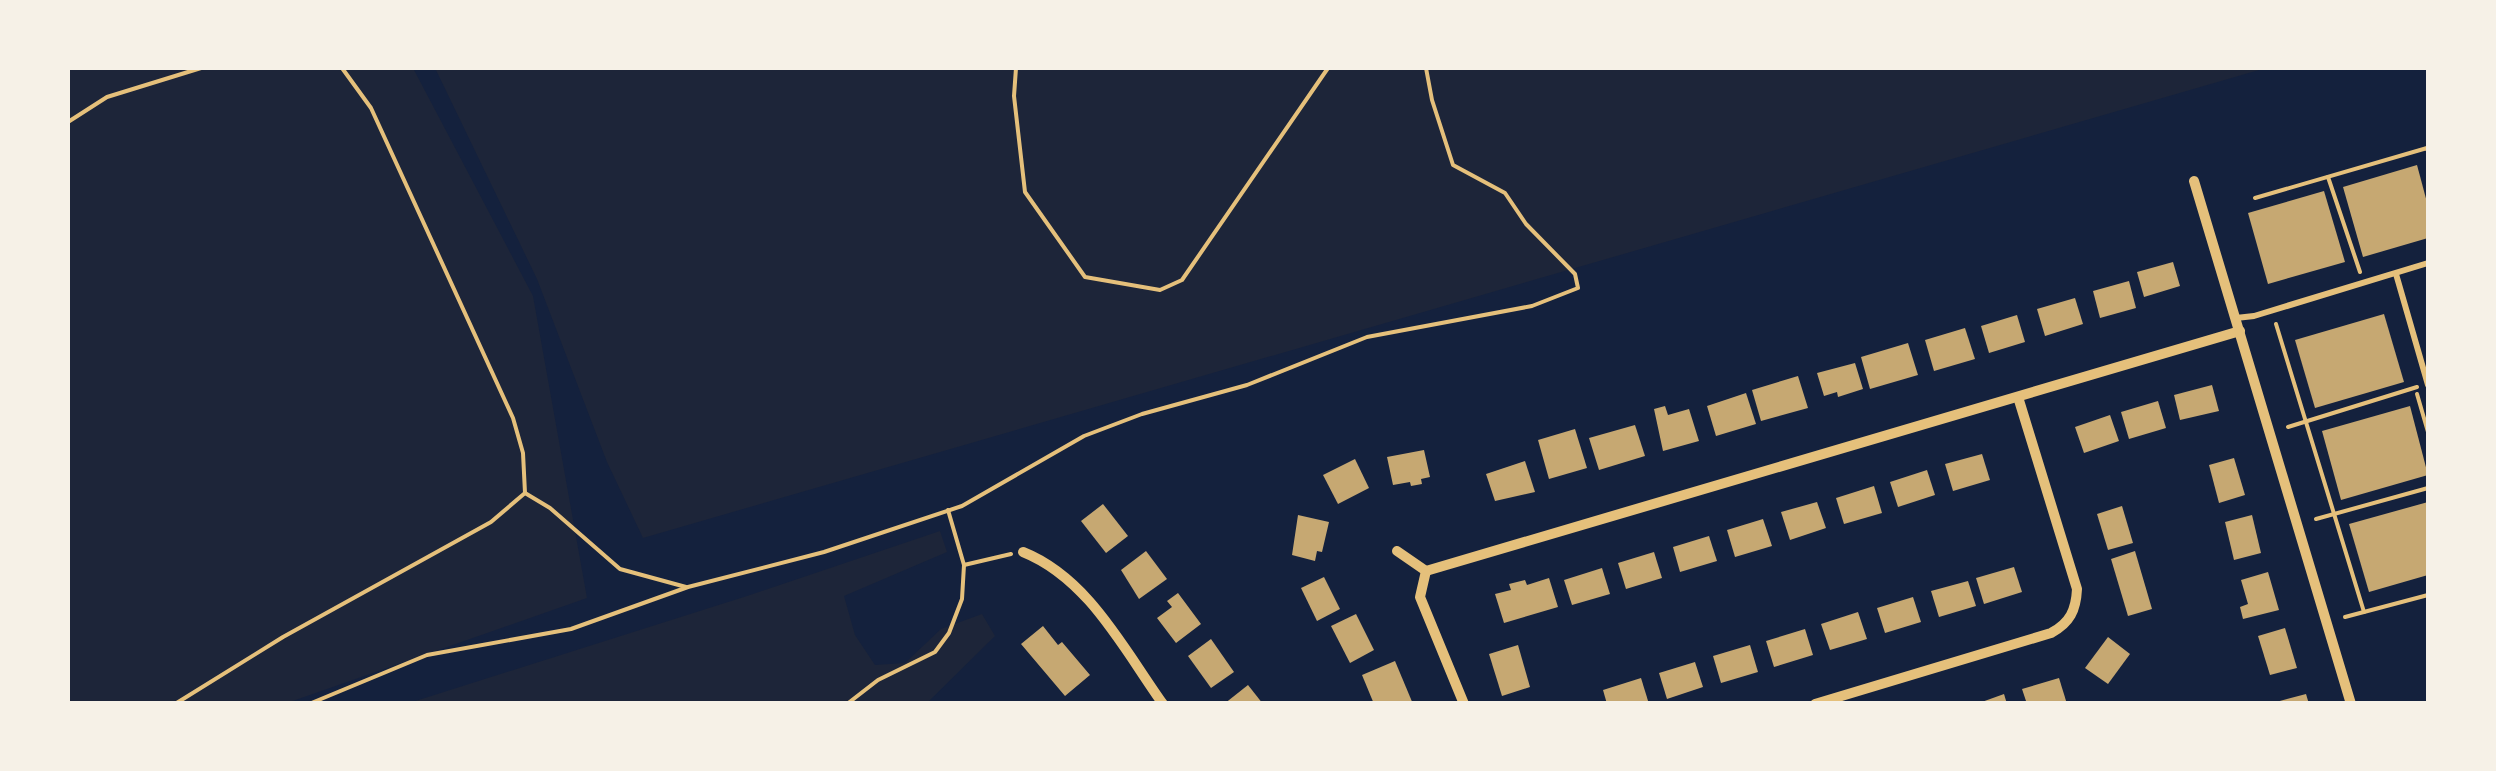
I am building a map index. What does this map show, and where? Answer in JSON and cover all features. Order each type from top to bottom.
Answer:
[{"type":"street","points":[[2194,181],[2351,704]]},
{"type":"street","points":[[1397,552],[1426,571],[2240,331]]},
{"type":"street","points":[[1815,704],[2051,633],[2063,627],[2071,616],[2076,589],[2018,396]]},
{"type":"street","points":[[1023,552],[1059,569],[1079,588],[1162,704]]},
{"type":"street","points":[[1426,571],[1420,596],[1464,704]]},
{"type":"lane","points":[[2236,318],[2254,316],[2428,263]]},
{"type":"lane","points":[[2396,274],[2428,384]]},
{"type":"path","points":[[68,122],[107,96],[201,68]]},
{"type":"path","points":[[342,68],[371,108],[514,418],[523,453],[525,494]]},
{"type":"path","points":[[1016,68],[1014,96],[1025,192],[1085,276],[1160,290],[1182,280],[1328,68]]},
{"type":"path","points":[[309,704],[428,655],[572,629],[688,587],[824,552],[948,510],[1084,436],[1142,414],[1246,385],[1367,337],[1532,306],[1578,288],[1575,274],[1526,224],[1505,193],[1453,165],[1426,68]]},
{"type":"path","points":[[2255,198],[2427,148],[2428,152]]},
{"type":"path","points":[[2328,177],[2364,283]]},
{"type":"path","points":[[2276,324],[2364,612]]},
{"type":"path","points":[[2288,427],[2428,384]]},
{"type":"path","points":[[2416,388],[2428,432]]},
{"type":"path","points":[[2316,519],[2428,488]]},
{"type":"path","points":[[525,494],[550,508],[620,569],[688,587]]},
{"type":"path","points":[[174,704],[268,646],[491,522],[525,494]]},
{"type":"path","points":[[847,704],[878,680],[934,652],[950,633],[962,599],[964,565],[948,510]]},
{"type":"path","points":[[964,565],[1023,552]]},
{"type":"path","points":[[2344,618],[2428,595]]},
{"type":"shaded area","points":[[68,68],[413,68],[533,296],[587,598],[287,703],[68,703]]},
{"type":"shaded area","points":[[435,68],[2266,68],[643,538],[607,462],[537,279]]},
{"type":"shaded area","points":[[940,531],[947,552],[844,596],[855,635],[875,665],[905,663],[941,629],[982,614],[995,636],[927,703],[406,704],[747,596]]},
{"type":"building","points":[[2417,165],[2428,206],[2428,238],[2363,257],[2343,187]]},
{"type":"building","points":[[2324,191],[2345,262],[2268,284],[2248,213]]},
{"type":"building","points":[[2173,262],[2180,286],[2144,297],[2137,272]]},
{"type":"building","points":[[2129,281],[2136,308],[2100,318],[2093,291]]},
{"type":"building","points":[[2075,298],[2083,324],[2045,336],[2037,309]]},
{"type":"building","points":[[2384,314],[2404,382],[2315,408],[2295,340]]},
{"type":"building","points":[[2017,315],[2025,342],[1989,353],[1981,326]]},
{"type":"building","points":[[1965,328],[1975,359],[1934,371],[1925,340]]},
{"type":"building","points":[[1908,343],[1918,375],[1870,389],[1861,357]]},
{"type":"building","points":[[1855,363],[1863,389],[1838,397],[1837,392],[1824,396],[1817,373]]},
{"type":"building","points":[[1798,376],[1808,408],[1761,421],[1752,390]]},
{"type":"building","points":[[2212,385],[2219,411],[2180,420],[2174,395]]},
{"type":"building","points":[[1746,393],[1756,424],[1716,436],[1707,406]]},
{"type":"building","points":[[2158,401],[2166,428],[2129,439],[2121,412]]},
{"type":"building","points":[[1665,406],[1668,415],[1689,409],[1699,441],[1663,451],[1654,409]]},
{"type":"building","points":[[2410,406],[2428,475],[2341,500],[2322,431]]},
{"type":"building","points":[[2110,415],[2119,441],[2084,453],[2075,427]]},
{"type":"building","points":[[1635,425],[1645,456],[1599,470],[1589,438]]},
{"type":"building","points":[[1575,429],[1587,468],[1549,479],[1538,440]]},
{"type":"building","points":[[1424,450],[1430,477],[1421,479],[1422,484],[1393,485],[1387,457]]},
{"type":"building","points":[[1982,454],[1990,480],[1953,491],[1945,464]]},
{"type":"building","points":[[2234,458],[2245,495],[2219,503],[2209,465]]},
{"type":"building","points":[[1355,459],[1369,488],[1338,504],[1323,475]]},
{"type":"building","points":[[1525,461],[1535,492],[1495,501],[1486,474]]},
{"type":"building","points":[[1927,470],[1935,495],[1898,507],[1890,482]]},
{"type":"building","points":[[1874,486],[1882,513],[1844,524],[1836,498]]},
{"type":"building","points":[[1817,502],[1826,528],[1790,540],[1781,512]]},
{"type":"building","points":[[2428,502],[2428,575],[2369,592],[2349,524]]},
{"type":"building","points":[[1103,504],[1128,536],[1106,553],[1081,521]]},
{"type":"building","points":[[2122,506],[2133,543],[2108,550],[2097,514]]},
{"type":"building","points":[[1298,515],[1329,522],[1322,552],[1317,551],[1315,561],[1292,555]]},
{"type":"building","points":[[2252,515],[2261,553],[2234,560],[2225,522]]},
{"type":"building","points":[[1763,519],[1772,546],[1735,557],[1727,530]]},
{"type":"building","points":[[1709,536],[1717,561],[1680,572],[1673,547]]},
{"type":"building","points":[[1146,551],[1167,579],[1139,599],[1121,570]]},
{"type":"building","points":[[2135,551],[2152,609],[2128,616],[2111,559]]},
{"type":"building","points":[[1654,552],[1662,578],[1626,589],[1618,563]]},
{"type":"building","points":[[2014,567],[2022,592],[1984,604],[1976,578]]},
{"type":"building","points":[[1602,568],[1610,594],[1572,605],[1564,580]]},
{"type":"building","points":[[2268,572],[2279,610],[2243,619],[2240,607],[2248,604],[2241,580]]},
{"type":"building","points":[[1324,577],[1340,609],[1317,621],[1301,588]]},
{"type":"building","points":[[1549,578],[1558,607],[1504,623],[1495,594],[1511,590],[1509,584],[1525,580],[1527,585]]},
{"type":"building","points":[[1968,581],[1976,606],[1939,617],[1931,591]]},
{"type":"building","points":[[1178,593],[1201,624],[1176,643],[1157,618],[1172,607],[1167,601]]},
{"type":"building","points":[[1913,597],[1921,622],[1885,633],[1877,608]]},
{"type":"building","points":[[1858,612],[1867,639],[1830,650],[1821,624]]},
{"type":"building","points":[[1356,614],[1374,650],[1350,663],[1331,626]]},
{"type":"building","points":[[1043,626],[1090,675],[1065,696],[1021,644]]},
{"type":"building","points":[[2285,628],[2297,668],[2270,675],[2258,636]]},
{"type":"building","points":[[1805,629],[1813,655],[1774,667],[1766,641]]},
{"type":"building","points":[[2108,637],[2130,654],[2108,684],[2085,668]]},
{"type":"building","points":[[1211,639],[1234,672],[1211,688],[1188,656]]},
{"type":"building","points":[[1518,645],[1530,687],[1502,696],[1489,654]]},
{"type":"building","points":[[1750,645],[1758,672],[1721,683],[1713,656]]},
{"type":"building","points":[[1395,661],[1413,704],[1374,704],[1362,675]]},
{"type":"building","points":[[1695,662],[1703,687],[1667,699],[1659,673]]},
{"type":"building","points":[[1641,678],[1649,704],[1607,704],[1603,690]]},
{"type":"building","points":[[2059,678],[2067,704],[2027,704],[2022,689]]},
{"type":"building","points":[[1248,685],[1263,704],[1224,704]]},
{"type":"building","points":[[2004,694],[2007,704],[1979,704],[1979,703]]},
{"type":"building","points":[[2306,694],[2309,704],[2276,704],[2276,702]]}]
